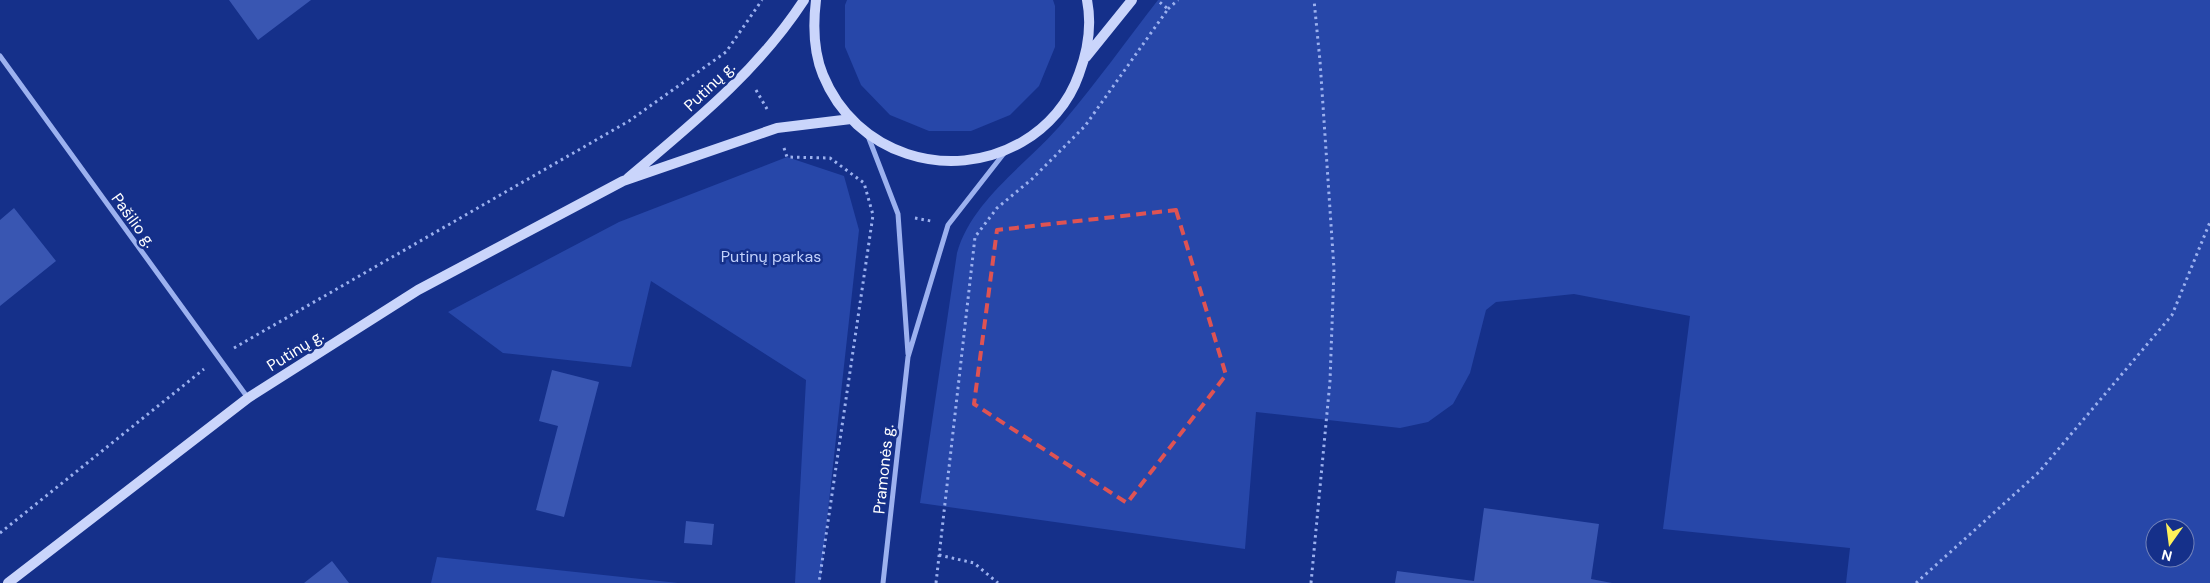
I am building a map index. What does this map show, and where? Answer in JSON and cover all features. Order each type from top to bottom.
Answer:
[{"type":"main road","name":"Putinų g.","points":[[623,181],[720,100],[786,27],[804,0]]},
{"type":"main road","points":[[816,0],[813,21],[815,48],[822,74],[835,98],[851,120],[867,134],[899,152],[934,162],[970,161],[1005,152],[1033,136],[1056,114],[1074,88],[1086,58],[1089,34],[1087,0]]},
{"type":"main road","points":[[1086,58],[1132,0]]},
{"type":"main road","name":"Putinų g.","points":[[8,583],[248,398],[418,290],[623,181],[777,128],[851,120]]},
{"type":"street","name":"Pašilio g.","points":[[0,56],[248,398]]},
{"type":"street","points":[[867,134],[898,214],[908,357]]},
{"type":"street","points":[[908,357],[948,225],[1005,152]]},
{"type":"street","name":"Pramonės g.","points":[[883,583],[908,357]]},
{"type":"path","points":[[0,533],[218,357],[629,121],[726,52],[762,0]]},
{"type":"path","points":[[1168,10],[1178,0]]},
{"type":"path","points":[[1311,583],[1330,381],[1334,269],[1314,0]]},
{"type":"path","points":[[819,583],[873,215],[898,214],[948,225],[975,236],[936,583]]},
{"type":"path","points":[[1916,583],[2039,472],[2172,314],[2210,222]]},
{"type":"path","points":[[939,555],[974,563],[998,583]]},
{"type":"highlighted area","points":[[1176,210],[1226,375],[1127,503],[974,404],[997,230]]},
{"type":"green space","points":[[847,0],[1053,0],[1055,6],[1055,47],[1039,86],[1010,115],[971,131],[929,131],[890,115],[861,85],[845,47],[845,5]]},
{"type":"green space","points":[[1158,0],[2210,0],[2210,583],[1846,583],[1850,548],[1663,529],[1690,316],[1574,294],[1496,302],[1486,310],[1470,373],[1453,404],[1428,422],[1400,428],[1256,412],[1245,549],[920,503],[957,253],[964,234],[988,199],[1050,137],[1100,76]]},
{"type":"green space","name":"Putinų parkas","points":[[787,157],[844,176],[859,230],[820,583],[795,583],[806,380],[651,281],[631,367],[503,353],[448,312],[619,222]]},
{"type":"green space","points":[[437,557],[678,583],[431,583]]},
{"type":"building","points":[[229,0],[311,0],[258,40]]},
{"type":"building","points":[[14,208],[56,261],[0,306],[0,220]]},
{"type":"building","points":[[552,370],[599,382],[564,517],[536,510],[558,426],[539,421]]},
{"type":"building","points":[[1484,508],[1599,524],[1591,579],[1612,583],[1395,583],[1397,571],[1474,581]]},
{"type":"building","points":[[686,521],[714,524],[712,545],[684,543]]},
{"type":"building","points":[[332,561],[349,583],[304,583]]}]
